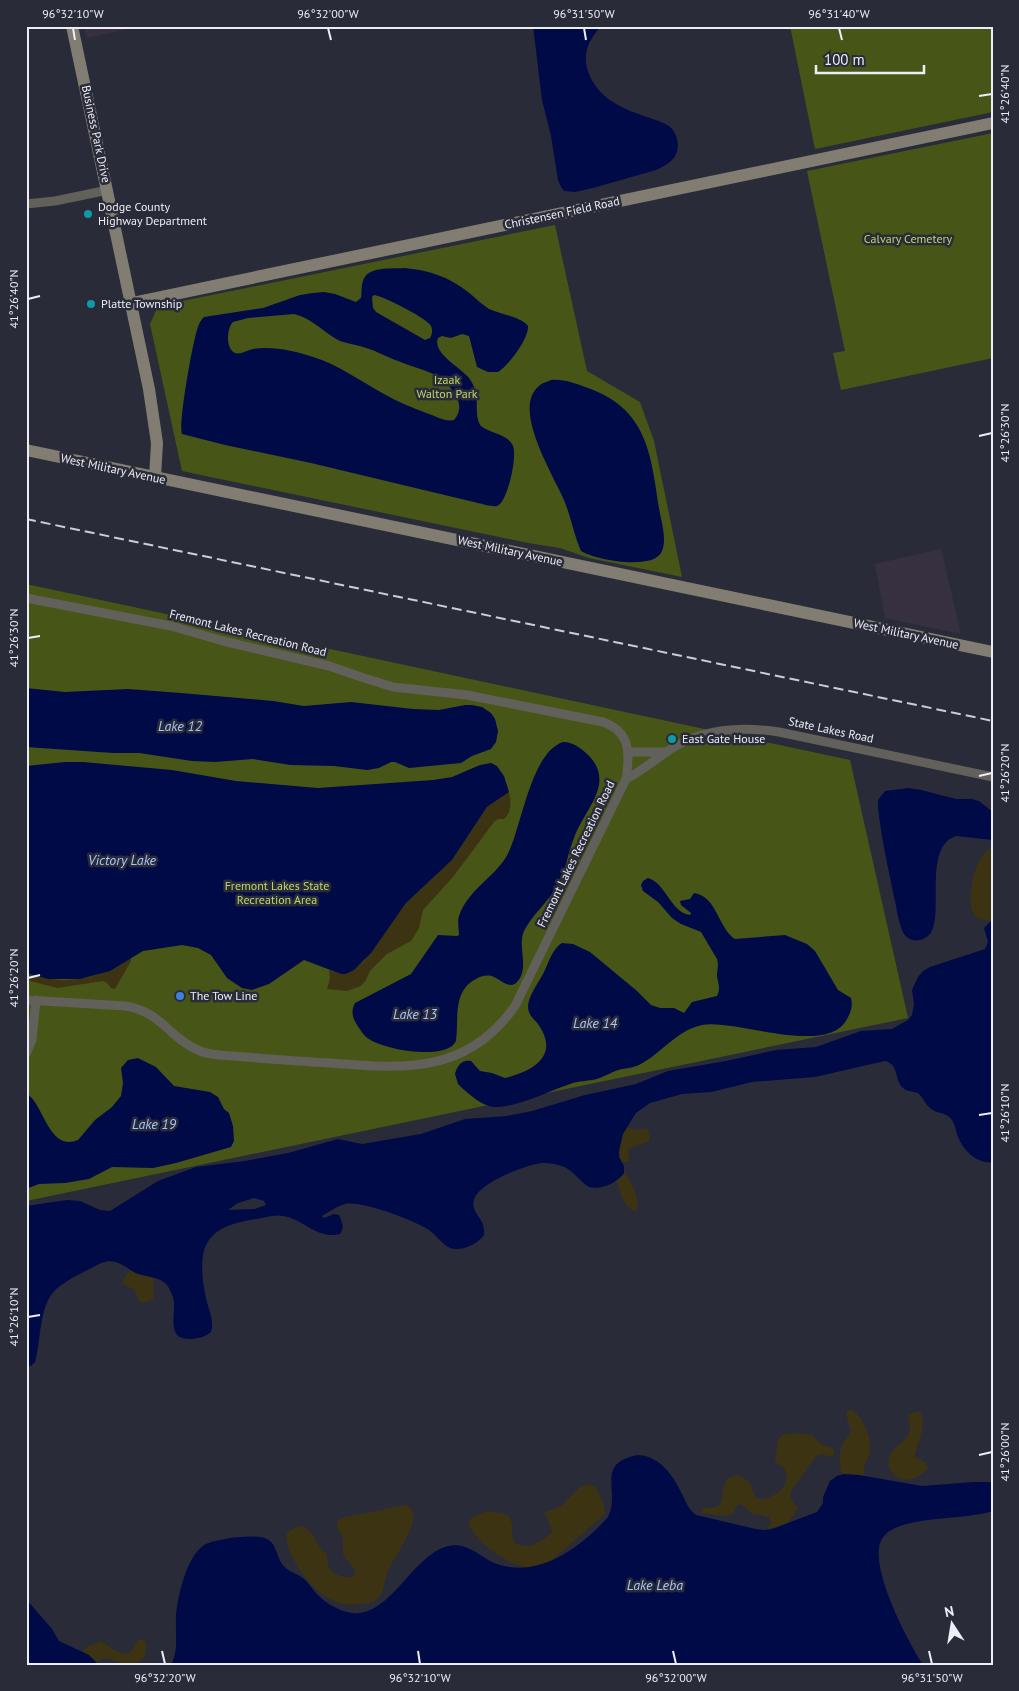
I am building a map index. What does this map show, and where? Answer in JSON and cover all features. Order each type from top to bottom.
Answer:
[{"type":"main road","name":"Business Park Drive","points":[[72,26],[132,302],[154,422],[157,454],[156,477]]},
{"type":"main road","name":"Christensen Field Road","points":[[132,302],[993,123]]},
{"type":"main road","name":"West Military Avenue","points":[[26,450],[993,652]]},
{"type":"street","points":[[26,204],[56,201],[108,190]]},
{"type":"street","name":"Fremont Lakes Recreation Road","points":[[26,598],[157,623],[329,666],[393,687],[466,694],[603,722],[612,726],[621,734],[628,752],[626,779],[515,1006],[500,1025],[487,1036],[465,1051],[451,1057],[423,1065],[386,1067],[220,1055],[200,1052],[158,1019],[139,1009],[126,1006],[26,1000]]},
{"type":"street","name":"State Lakes Road","points":[[626,779],[666,752],[689,741],[714,732],[737,728],[754,728],[786,733],[993,776]]},
{"type":"street","name":"State Lakes Road","points":[[628,752],[666,752]]},
{"type":"street","points":[[26,1054],[33,1034],[36,1000]]},
{"type":"shaded area","points":[[84,26],[141,26],[87,38]]},
{"type":"shaded area","points":[[941,549],[961,634],[885,618],[875,564]]},
{"type":"green space","points":[[790,26],[993,26],[993,112],[815,149]]},
{"type":"green space","name":"Calvary Cemetery","points":[[993,133],[993,358],[841,390],[833,353],[845,351],[807,171]]},
{"type":"green space","name":"Izaak Walton Park","points":[[555,225],[587,371],[640,402],[654,441],[682,577],[589,558],[560,548],[182,471],[150,324],[158,306]]},
{"type":"green space","name":"Fremont Lakes State Recreation Area","points":[[26,584],[850,760],[908,1018],[26,1201]]},
{"type":"sand","points":[[509,792],[510,807],[507,816],[494,822],[453,877],[423,910],[419,928],[411,941],[387,954],[370,971],[361,986],[347,991],[327,989],[330,978],[329,970],[341,974],[353,970],[364,961],[406,903],[452,860],[487,807]]},
{"type":"sand","points":[[993,847],[993,919],[990,921],[975,916],[972,911],[971,897],[973,880],[979,861]]},
{"type":"sand","points":[[131,958],[115,989],[103,981],[57,988],[26,980],[26,973],[55,980],[81,979],[106,971]]},
{"type":"sand","points":[[627,1127],[636,1130],[648,1128],[650,1141],[628,1149],[629,1161],[622,1162],[619,1154],[620,1145]]},
{"type":"sand","points":[[624,1173],[630,1180],[636,1195],[637,1210],[635,1211],[625,1203],[616,1181]]},
{"type":"sand","points":[[131,1270],[137,1274],[153,1277],[154,1299],[142,1303],[139,1301],[134,1290],[122,1283]]},
{"type":"sand","points":[[851,1409],[863,1422],[870,1440],[870,1454],[865,1463],[864,1476],[841,1472],[840,1451],[851,1433],[846,1413]]},
{"type":"sand","points":[[919,1411],[923,1421],[915,1457],[925,1462],[928,1468],[921,1475],[914,1478],[900,1479],[892,1473],[889,1459],[893,1450],[906,1438],[910,1431],[908,1414]]},
{"type":"sand","points":[[794,1433],[812,1435],[821,1444],[833,1448],[835,1453],[832,1457],[822,1454],[816,1456],[791,1491],[790,1497],[798,1509],[787,1524],[768,1529],[771,1522],[769,1517],[753,1514],[741,1504],[736,1506],[733,1513],[728,1516],[702,1513],[703,1508],[714,1508],[720,1504],[724,1485],[730,1477],[737,1475],[749,1481],[756,1498],[767,1498],[782,1489],[785,1484],[786,1473],[775,1461],[778,1441],[782,1435]]},
{"type":"sand","points":[[588,1484],[596,1487],[604,1506],[605,1514],[552,1560],[539,1565],[525,1567],[501,1557],[479,1539],[469,1525],[471,1518],[487,1511],[507,1514],[511,1520],[515,1543],[530,1546],[544,1539],[552,1532],[544,1513],[561,1506],[580,1487]]},
{"type":"sand","points":[[405,1505],[411,1510],[413,1517],[411,1526],[388,1571],[381,1594],[377,1599],[369,1603],[346,1604],[324,1595],[306,1578],[290,1551],[287,1533],[294,1528],[303,1526],[327,1554],[331,1570],[339,1575],[352,1577],[355,1570],[343,1554],[343,1538],[337,1528],[338,1520]]},
{"type":"sand","points":[[138,1640],[146,1642],[146,1652],[139,1662],[134,1664],[106,1658],[97,1662],[82,1651],[100,1641],[123,1654],[132,1650]]},
{"type":"water","points":[[533,26],[601,26],[591,41],[586,56],[587,68],[591,78],[602,93],[617,104],[670,127],[676,135],[678,145],[673,159],[656,170],[593,188],[575,192],[564,191],[558,180],[551,136],[542,100]]},
{"type":"water","points":[[404,268],[422,270],[446,278],[489,309],[515,318],[528,326],[518,351],[498,372],[488,372],[477,367],[469,336],[462,334],[451,338],[442,336],[438,338],[437,344],[439,349],[448,360],[469,378],[473,385],[477,398],[477,416],[481,426],[506,438],[514,449],[511,478],[505,497],[497,506],[182,434],[182,415],[190,364],[198,326],[204,317],[263,308],[300,295],[313,293],[335,294],[356,302],[361,298],[363,281],[369,273],[380,269]],"holes":[[[374,295],[386,299],[428,322],[432,329],[430,338],[425,340],[376,312],[373,308],[372,297]],[[294,314],[307,319],[340,341],[370,349],[437,376],[449,386],[458,399],[458,413],[454,420],[441,419],[400,402],[323,360],[291,351],[268,348],[235,353],[228,343],[228,333],[233,322],[248,318]]]},
{"type":"water","points":[[551,380],[575,383],[608,397],[623,408],[643,436],[653,469],[663,531],[663,548],[661,553],[655,558],[646,561],[622,562],[598,558],[581,551],[564,500],[532,427],[531,397],[539,386]]},
{"type":"water","name":"Lake 12","points":[[26,688],[65,692],[128,689],[273,701],[304,706],[351,702],[439,710],[472,705],[482,707],[491,713],[495,719],[498,731],[496,742],[491,749],[472,756],[461,763],[409,768],[391,762],[379,768],[367,770],[334,766],[290,765],[253,759],[215,762],[192,761],[139,753],[26,747]]},
{"type":"water","name":"Lake 13","points":[[563,742],[570,743],[586,753],[595,764],[599,774],[599,785],[596,796],[574,838],[559,882],[524,931],[522,937],[523,970],[521,976],[517,982],[511,985],[492,976],[482,976],[468,984],[463,991],[458,1007],[456,1041],[450,1047],[441,1051],[415,1052],[401,1050],[377,1043],[368,1038],[354,1019],[352,1013],[355,1003],[411,974],[438,935],[459,935],[458,918],[463,906],[505,858],[510,849],[529,789],[543,759],[552,748]]},
{"type":"water","name":"Victory Lake","points":[[65,762],[172,770],[236,781],[318,788],[433,780],[452,777],[480,765],[491,763],[497,766],[504,776],[509,792],[487,807],[452,860],[406,903],[371,953],[354,970],[346,974],[341,974],[304,960],[269,984],[252,990],[242,988],[227,978],[211,955],[198,948],[182,945],[143,951],[110,971],[80,979],[48,979],[26,973],[26,766]]},
{"type":"water","points":[[909,788],[956,799],[979,801],[993,812],[993,840],[956,836],[946,843],[940,853],[937,867],[934,925],[930,934],[920,940],[913,940],[907,937],[900,925],[878,807],[878,800],[885,791]]},
{"type":"water","name":"Lake 14","points":[[648,878],[659,886],[683,913],[690,915],[691,913],[681,905],[680,901],[690,899],[694,893],[702,895],[713,906],[729,934],[735,939],[785,935],[807,944],[815,951],[838,990],[851,998],[852,1004],[847,1019],[836,1030],[821,1035],[802,1036],[737,1027],[702,1025],[677,1037],[639,1065],[616,1071],[598,1079],[573,1083],[513,1105],[503,1107],[490,1106],[469,1094],[458,1084],[455,1074],[457,1068],[463,1062],[471,1061],[480,1071],[505,1078],[533,1067],[544,1055],[546,1047],[545,1038],[540,1027],[529,1013],[528,1003],[553,952],[562,943],[573,944],[590,952],[651,1005],[660,1008],[674,1008],[684,1013],[692,1002],[717,996],[719,988],[717,959],[701,932],[672,918],[658,902],[643,891],[641,885]]},
{"type":"water","points":[[993,919],[993,1162],[982,1161],[972,1156],[960,1142],[950,1118],[932,1110],[918,1093],[903,1088],[898,1081],[893,1066],[885,1061],[815,1077],[752,1082],[711,1092],[682,1094],[650,1103],[636,1113],[623,1134],[619,1151],[619,1157],[624,1166],[624,1173],[609,1185],[589,1187],[566,1168],[555,1164],[543,1163],[515,1171],[484,1187],[477,1194],[473,1205],[483,1224],[484,1235],[478,1241],[464,1248],[450,1248],[429,1230],[401,1217],[375,1208],[353,1204],[342,1205],[322,1216],[324,1218],[334,1214],[339,1215],[343,1227],[340,1234],[332,1235],[318,1232],[290,1218],[280,1216],[269,1216],[223,1228],[210,1239],[203,1255],[203,1282],[212,1328],[211,1332],[201,1337],[183,1338],[175,1332],[173,1299],[167,1285],[163,1282],[136,1273],[117,1262],[101,1263],[60,1286],[53,1293],[44,1310],[35,1362],[26,1368],[26,1206],[67,1200],[80,1201],[100,1210],[110,1211],[158,1181],[196,1167],[288,1153],[338,1139],[362,1144],[421,1134],[465,1119],[507,1116],[532,1111],[585,1095],[636,1084],[668,1071],[776,1050],[816,1047],[861,1031],[892,1029],[908,1020],[912,1015],[914,1004],[912,990],[923,971],[985,949],[988,942],[984,928]],"holes":[[[254,1198],[264,1201],[266,1205],[255,1209],[228,1210],[238,1203]]]},
{"type":"water","name":"Lake 19","points":[[138,1058],[156,1067],[174,1086],[210,1092],[218,1097],[224,1109],[229,1113],[233,1126],[234,1141],[231,1147],[153,1168],[112,1167],[89,1179],[65,1183],[39,1184],[26,1189],[26,1093],[38,1106],[53,1133],[60,1139],[68,1142],[78,1140],[95,1120],[112,1107],[121,1096],[123,1083],[121,1068],[128,1060]]},
{"type":"water","name":"Lake Leba","points":[[638,1455],[653,1459],[666,1469],[688,1507],[696,1515],[756,1529],[772,1529],[817,1512],[823,1503],[823,1497],[830,1481],[844,1474],[922,1486],[993,1482],[993,1511],[906,1524],[889,1532],[881,1542],[879,1561],[887,1592],[901,1625],[923,1665],[171,1665],[176,1647],[176,1617],[181,1588],[188,1567],[198,1550],[204,1545],[235,1538],[262,1537],[267,1539],[276,1550],[284,1567],[304,1579],[316,1593],[332,1606],[352,1613],[366,1612],[378,1606],[389,1597],[421,1563],[433,1553],[445,1547],[453,1545],[467,1548],[500,1565],[516,1568],[546,1563],[560,1556],[586,1538],[608,1517],[611,1507],[611,1479],[613,1471],[617,1464]]},
{"type":"water","points":[[26,1599],[52,1629],[59,1641],[89,1655],[99,1665],[26,1665]]},
{"type":"railway","points":[[26,519],[993,721]]},
{"type":"place","name":"Dodge County Highway Department","points":[[88,214]]},
{"type":"place","name":"Platte Township","points":[[91,304]]},
{"type":"place","name":"East Gate House","points":[[672,739]]},
{"type":"place","name":"The Tow Line","points":[[180,996]]}]
